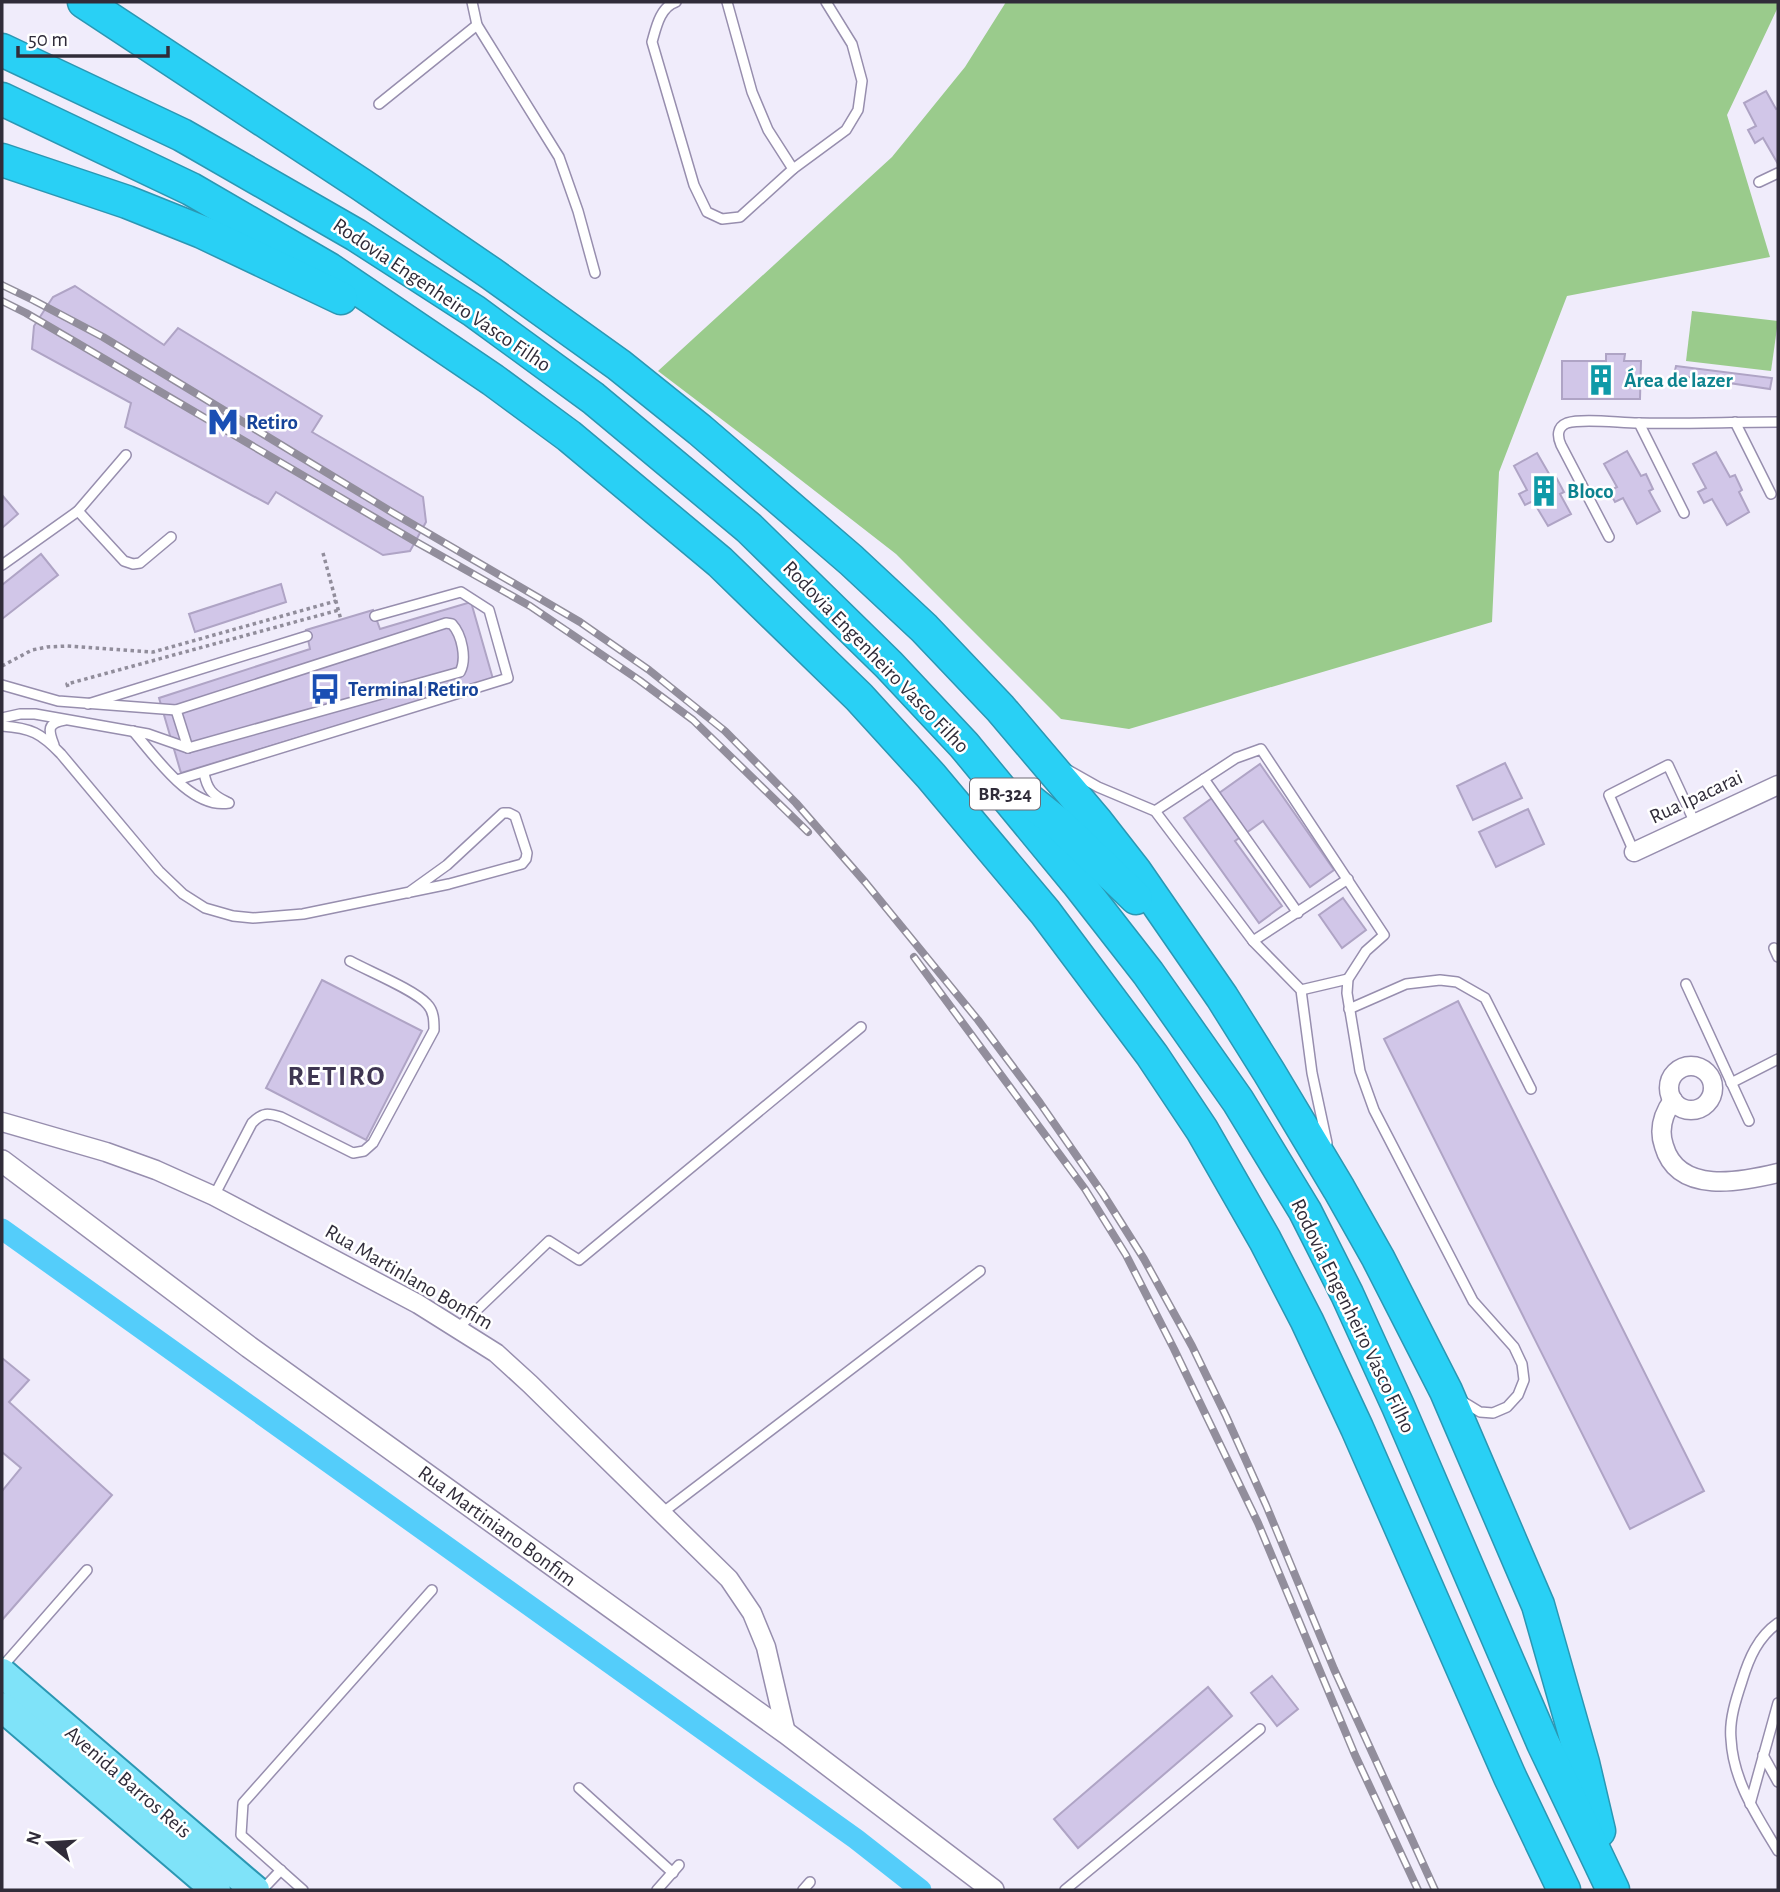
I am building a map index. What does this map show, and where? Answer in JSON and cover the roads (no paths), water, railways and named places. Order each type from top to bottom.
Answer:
[{"type":"highway","points":[[84,2],[373,192],[492,274],[619,365],[700,430],[851,560],[924,628],[1000,708],[1096,821],[1128,861],[1256,1051],[1339,1189],[1446,1391],[1538,1605],[1583,1763],[1613,1890]]},
{"type":"highway","name":"Rodovia Engenheiro Vasco Filho","points":[[2,50],[182,135],[356,235],[485,318],[593,398],[749,528],[888,665],[964,745],[1148,973],[1238,1101],[1305,1211],[1347,1294],[1543,1743],[1613,1890]]},
{"type":"highway","name":"Rodovia Engenheiro Vasco Filho","points":[[2,99],[191,189],[329,269],[449,349],[569,436],[720,562],[859,697],[931,776],[1045,912],[1152,1055],[1202,1130],[1265,1240],[1307,1321],[1357,1428],[1510,1777],[1564,1890]]},
{"type":"highway","points":[[2,160],[127,202],[202,232],[449,349]]},
{"type":"highway","points":[[964,745],[1060,825],[1189,950]]},
{"type":"main road","name":"Avenida Barros Reis","points":[[2,1673],[255,1890]]},
{"type":"main road","name":"Avenida Barros Reis","points":[[2,1707],[216,1890]]},
{"type":"street","name":"Rua Ipacarai","points":[[1634,852],[1778,785]]},
{"type":"street","points":[[1673,1100],[1665,1112],[1661,1131],[1667,1158],[1677,1169],[1710,1181],[1730,1182],[1778,1174]]},
{"type":"street","name":"Rua Martinlano Bonfim","points":[[2,1122],[106,1152],[156,1170],[214,1196],[418,1304],[496,1353],[729,1578],[752,1614],[766,1647],[786,1733]]},
{"type":"street","name":"Rua Martiniano Bonfim","points":[[2,1161],[249,1347],[786,1733],[993,1890]]},
{"type":"lane","points":[[472,2],[477,25],[559,157],[578,211],[595,273]]},
{"type":"lane","points":[[676,2],[669,4],[657,23],[652,42],[694,185],[707,212],[722,219],[740,217],[793,169],[846,130],[859,110],[862,80],[852,44],[826,2]]},
{"type":"lane","points":[[727,2],[752,92],[768,130],[793,169]]},
{"type":"lane","points":[[379,104],[477,25]]},
{"type":"lane","points":[[1759,182],[1778,173]]},
{"type":"lane","points":[[1609,537],[1561,445],[1559,429],[1565,424],[1576,421],[1639,424],[1778,422]]},
{"type":"lane","points":[[1735,422],[1770,494]]},
{"type":"lane","points":[[1639,424],[1684,513]]},
{"type":"lane","points":[[2,565],[78,511],[126,455]]},
{"type":"lane","points":[[78,511],[124,561],[133,565],[140,563],[171,537]]},
{"type":"lane","points":[[177,780],[508,678],[489,610],[461,592],[375,616]]},
{"type":"lane","points":[[2,685],[58,701],[176,710],[446,623],[452,624],[457,630],[464,664],[460,672],[454,675],[188,748],[148,734],[35,714],[2,718]]},
{"type":"lane","points":[[88,704],[307,636]]},
{"type":"lane","points":[[176,710],[188,748]]},
{"type":"lane","points":[[55,747],[50,732],[51,726],[66,720]]},
{"type":"lane","points":[[2,726],[22,727],[46,738],[159,871],[183,894],[205,908],[233,916],[279,917],[408,893],[522,864],[527,853],[515,816],[503,813],[446,865],[408,893]]},
{"type":"lane","points":[[132,731],[190,793],[205,801],[229,803],[209,789],[204,773]]},
{"type":"lane","points":[[1154,811],[1236,758],[1261,749],[1384,935],[1366,951],[1348,979],[1349,1009],[1360,1071],[1374,1110],[1473,1301],[1514,1347],[1522,1364],[1524,1380],[1518,1395],[1507,1407],[1493,1413],[1480,1412],[1446,1391]]},
{"type":"lane","points":[[1039,753],[1098,787],[1154,811],[1253,942],[1301,990],[1318,1107],[1339,1189]]},
{"type":"lane","points":[[1634,852],[1609,794],[1668,765],[1695,824]]},
{"type":"lane","points":[[1204,779],[1298,913]]},
{"type":"lane","points":[[1253,942],[1348,879]]},
{"type":"lane","points":[[214,1196],[259,1116],[269,1114],[281,1117],[353,1153],[364,1152],[373,1143],[434,1030],[434,1018],[429,1006],[419,997],[350,961]]},
{"type":"lane","points":[[1301,990],[1348,979]]},
{"type":"lane","points":[[1349,1009],[1406,984],[1440,980],[1457,982],[1485,998],[1531,1089]]},
{"type":"lane","points":[[1686,984],[1749,1121]]},
{"type":"lane","points":[[458,1328],[549,1241],[579,1260],[861,1027]]},
{"type":"lane","points":[[1731,1083],[1778,1059]]},
{"type":"lane","points":[[662,1513],[980,1271]]},
{"type":"lane","points":[[2,1667],[87,1570]]},
{"type":"lane","points":[[303,1890],[241,1835],[243,1803],[432,1590]]},
{"type":"lane","points":[[1778,1623],[1758,1642],[1747,1664],[1736,1700],[1730,1737],[1735,1767],[1750,1804],[1778,1852]]},
{"type":"lane","points":[[1750,1804],[1778,1703]]},
{"type":"lane","points":[[1065,1890],[1260,1729]]},
{"type":"lane","points":[[1763,1755],[1778,1782]]},
{"type":"lane","points":[[579,1788],[676,1869],[657,1890]]},
{"type":"lane","points":[[262,1890],[281,1870]]},
{"type":"lane","points":[[803,1890],[810,1882]]},
{"type":"waterway","points":[[2,1229],[856,1839],[921,1890]]},
{"type":"railway","points":[[2,285],[103,337],[395,514],[580,622],[649,670],[725,731],[796,803],[865,882],[978,1020],[1040,1103],[1144,1259],[1192,1346],[1226,1416],[1334,1669],[1435,1890]]},
{"type":"railway","points":[[2,301],[530,606],[693,720],[808,832]]},
{"type":"railway","points":[[914,957],[1085,1189],[1126,1255],[1258,1523],[1355,1755],[1418,1890]]},
{"type":"place","name":"Área de lazer","points":[[1601,380]]},
{"type":"place","name":"Retiro","points":[[223,422]]},
{"type":"place","name":"Bloco","points":[[1544,491]]},
{"type":"place","name":"Terminal Retiro","points":[[325,689]]},
{"type":"district","name":"RETIRO","points":[[337,1077]]}]
